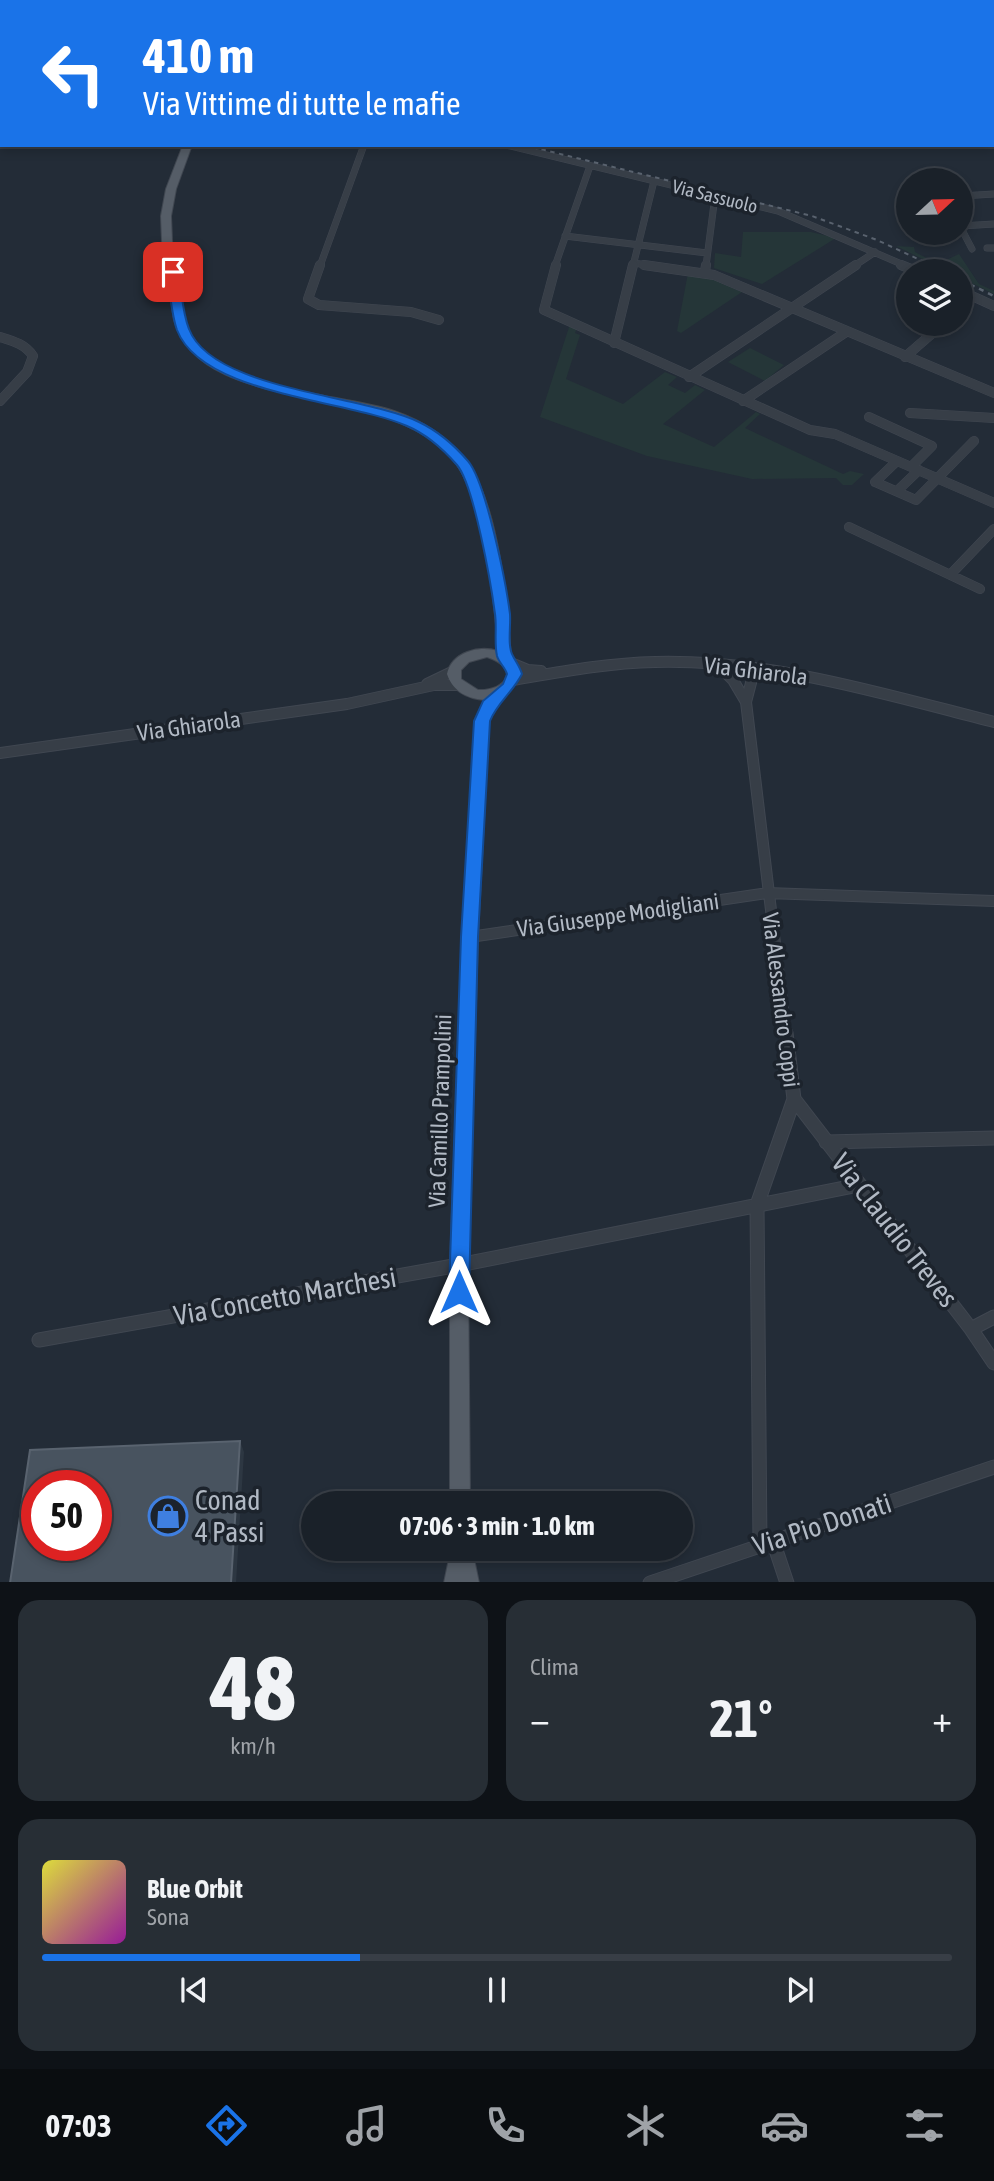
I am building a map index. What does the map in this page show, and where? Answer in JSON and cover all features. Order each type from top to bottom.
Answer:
[{"type":"main road","points":[[187,147],[169,196],[166,214],[179,315],[189,340],[217,366],[236,376],[262,385],[388,413],[433,435],[449,448],[473,480],[503,614],[508,660]]},
{"type":"main road","points":[[501,692],[482,695],[472,693],[458,685],[454,670],[462,659],[477,653],[490,643],[503,614]]},
{"type":"main road","points":[[477,653],[496,654],[508,660],[514,668],[513,680],[489,705],[482,721]]},
{"type":"main road","name":"Via Camillo Prampolini","points":[[460,1491],[459,1265],[470,937],[482,721],[472,693]]},
{"type":"main road","points":[[454,1582],[459,1561]]},
{"type":"main road","points":[[464,1561],[469,1582]]},
{"type":"street","points":[[363,147],[308,299],[319,305],[417,312],[439,320]]},
{"type":"street","name":"Via Sassuolo","points":[[514,147],[790,215],[896,262]]},
{"type":"street","points":[[590,166],[542,308],[810,430],[835,435],[994,503]]},
{"type":"street","points":[[614,343],[654,181]]},
{"type":"street","points":[[973,195],[994,194]]},
{"type":"street","points":[[705,271],[715,196]]},
{"type":"street","points":[[973,226],[994,224]]},
{"type":"street","points":[[565,236],[707,253]]},
{"type":"street","points":[[970,245],[972,249]]},
{"type":"street","points":[[689,377],[875,253]]},
{"type":"street","points":[[633,263],[705,271],[994,393]]},
{"type":"street","points":[[973,296],[994,306]]},
{"type":"street","points":[[743,401],[846,331]]},
{"type":"street","points":[[905,356],[929,336]]},
{"type":"street","points":[[0,337],[25,345],[32,350],[34,358],[31,366],[0,401]]},
{"type":"street","points":[[984,389],[994,380]]},
{"type":"street","points":[[910,413],[994,418]]},
{"type":"street","points":[[869,418],[932,446],[897,491]]},
{"type":"street","points":[[897,461],[875,482],[916,500],[974,441]]},
{"type":"street","points":[[849,527],[980,589]]},
{"type":"street","points":[[950,575],[994,529]]},
{"type":"street","points":[[508,660],[528,670],[558,673]]},
{"type":"street","name":"Via Ghiarola","points":[[513,680],[633,664],[674,662],[760,668],[994,722]]},
{"type":"street","name":"Via Alessandro Coppi","points":[[718,665],[733,680],[746,702]]},
{"type":"street","name":"Via Alessandro Coppi","points":[[760,668],[752,679],[746,702],[794,1099],[757,1205],[766,1543],[786,1582]]},
{"type":"street","name":"Via Ghiarola","points":[[418,688],[454,670]]},
{"type":"street","name":"Via Ghiarola","points":[[0,753],[347,704],[418,688],[458,685]]},
{"type":"street","name":"Via Giuseppe Modigliani","points":[[470,937],[767,893],[994,901]]},
{"type":"street","name":"Via Claudio Treves","points":[[794,1099],[971,1329],[994,1363]]},
{"type":"street","points":[[827,1142],[994,1138]]},
{"type":"street","name":"Via Concetto Marchesi","points":[[39,1340],[459,1265],[859,1185]]},
{"type":"street","points":[[971,1329],[994,1317]]},
{"type":"street","name":"Via Pio Donati","points":[[653,1582],[994,1467]]},
{"type":"shaded area","points":[[743,232],[811,232],[836,238],[762,284],[714,268],[715,253],[741,257]]},
{"type":"shaded area","points":[[896,246],[914,247],[915,252],[928,259],[923,259]]},
{"type":"shaded area","points":[[959,254],[962,259],[948,259]]},
{"type":"shaded area","points":[[688,273],[709,278],[742,292],[681,333],[677,331]]},
{"type":"shaded area","points":[[973,275],[979,284],[994,291],[994,294],[973,284]]},
{"type":"shaded area","points":[[570,324],[577,327],[575,333],[580,335],[566,379],[623,404],[665,372],[677,377],[668,385],[685,393],[695,385],[705,390],[663,424],[714,447],[756,412],[760,414],[745,428],[843,474],[850,471],[864,474],[852,485],[843,485],[836,478],[752,479],[647,456],[540,417]]},
{"type":"shaded area","points":[[750,348],[784,365],[765,381],[728,362]]},
{"type":"building","name":"Conad 4 Passi","points":[[240,1441],[231,1582],[10,1582],[21,1510],[21,1561],[112,1561],[112,1470],[27,1470],[30,1450]]},
{"type":"railway","points":[[532,147],[812,216],[877,240],[918,259]]},
{"type":"railway","points":[[973,286],[994,296]]},
{"type":"place","name":"Conad 4 Passi","points":[[168,1516]]},
{"type":"route","points":[[173,272],[183,330],[197,349],[217,366],[262,385],[372,408],[413,424],[433,435],[464,465],[473,480],[479,499],[503,614],[505,657],[514,668],[515,674],[508,687],[489,705],[482,721],[470,937],[459,1292]]}]
